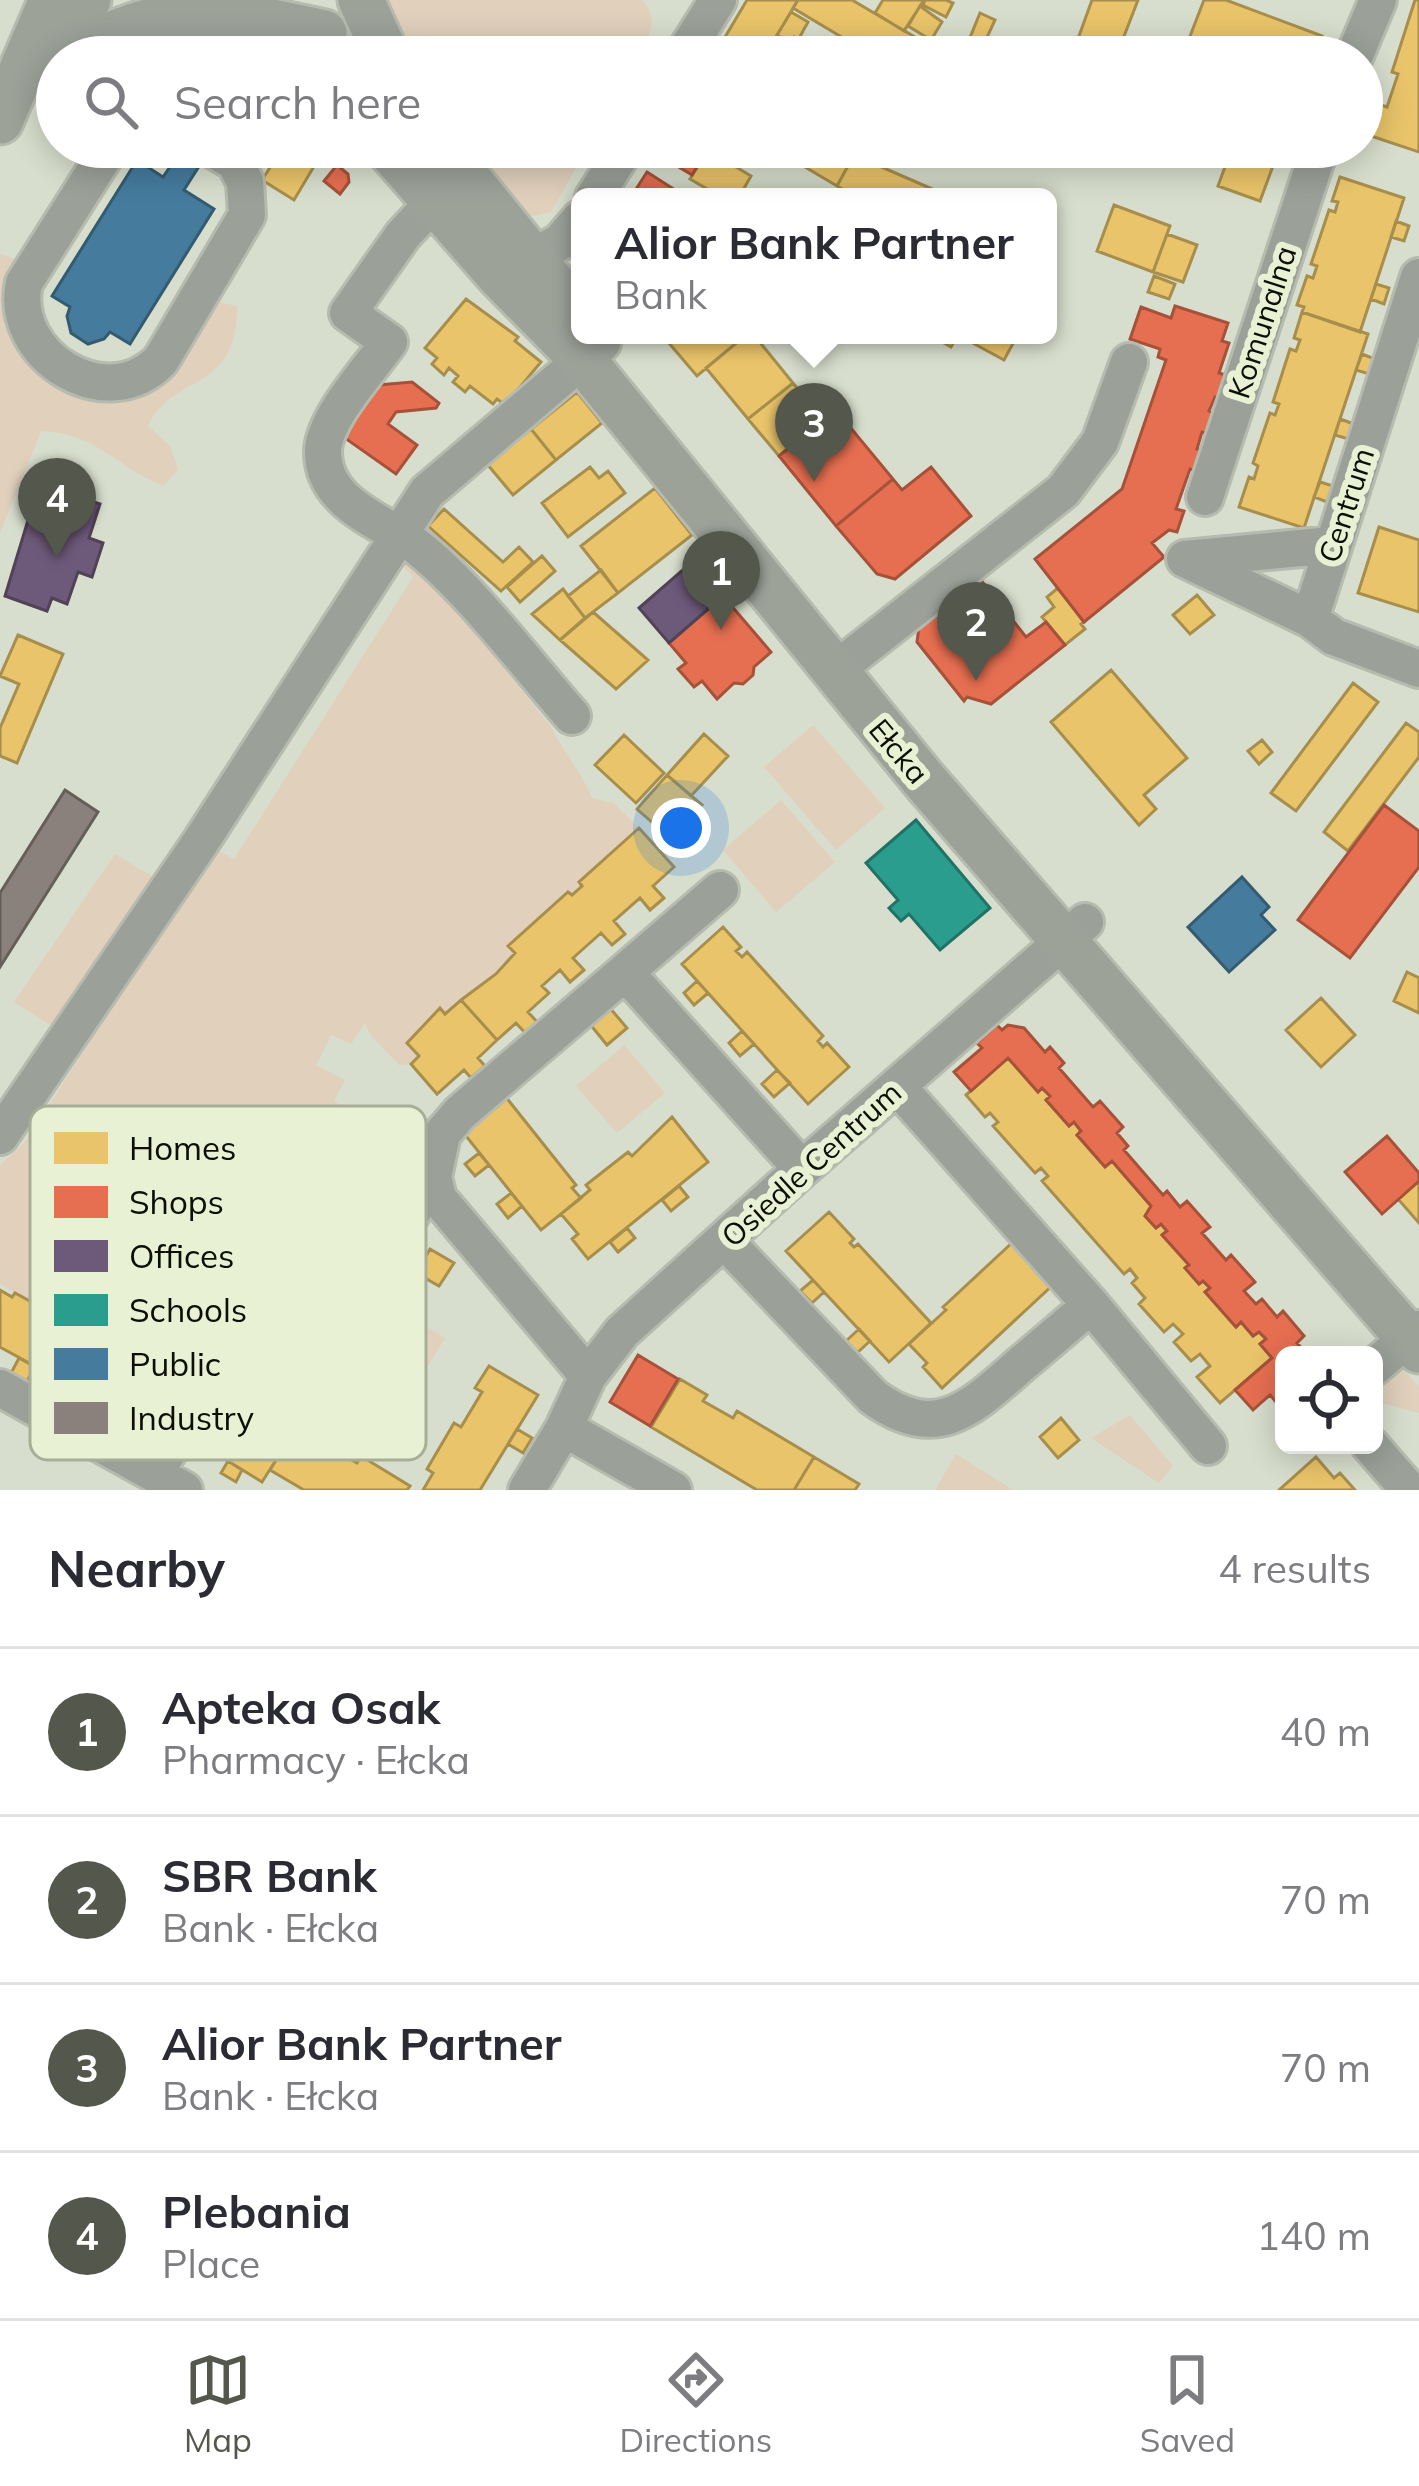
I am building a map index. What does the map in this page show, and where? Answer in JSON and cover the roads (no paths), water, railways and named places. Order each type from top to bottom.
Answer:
[{"type":"main road","points":[[48,36],[52,0]]},
{"type":"main road","points":[[65,36],[88,0]]},
{"type":"main road","points":[[361,0],[377,36]]},
{"type":"main road","points":[[105,36],[158,17],[209,10],[322,30]]},
{"type":"main road","points":[[0,121],[36,78]]},
{"type":"main road","points":[[0,158],[36,85]]},
{"type":"main road","name":"Ełcka","points":[[405,168],[433,202],[516,266],[571,320]]},
{"type":"main road","name":"Ełcka","points":[[455,168],[516,266]]},
{"type":"main road","name":"Ełcka","points":[[595,344],[845,662],[1416,1330]]},
{"type":"street","points":[[1363,36],[1378,0]]},
{"type":"street","points":[[693,36],[710,3]]},
{"type":"street","points":[[202,36],[209,10]]},
{"type":"street","points":[[97,168],[24,283],[20,302],[36,346],[61,366],[100,384],[141,377],[161,360],[247,214],[245,182],[238,168]]},
{"type":"street","name":"Komunalna","points":[[1204,497],[1313,168]]},
{"type":"street","points":[[433,202],[403,235],[348,313],[389,342],[332,422],[323,452],[326,469],[340,494],[362,515],[399,536],[450,578],[572,716]]},
{"type":"street","points":[[516,266],[560,242],[571,229]]},
{"type":"street","name":"Centrum","points":[[1310,619],[1419,277]]},
{"type":"street","points":[[0,1136],[202,840],[428,492],[584,344]]},
{"type":"street","points":[[845,662],[1064,491],[1100,442],[1129,362]]},
{"type":"street","points":[[1332,545],[1185,559],[1310,619],[1334,637],[1419,669]]},
{"type":"street","points":[[426,1189],[433,1177],[438,1142],[460,1113],[721,890]]},
{"type":"street","name":"Osiedle Centrum","points":[[527,1490],[588,1376],[622,1332],[1074,931]]},
{"type":"street","points":[[625,972],[802,1168]]},
{"type":"street","points":[[897,1086],[1091,1305],[1208,1446]]},
{"type":"street","points":[[433,1177],[439,1198],[588,1376]]},
{"type":"street","points":[[725,1241],[873,1397],[889,1409],[928,1420],[967,1412],[1091,1305]]},
{"type":"street","points":[[1383,1359],[1416,1330]]},
{"type":"street","points":[[0,1388],[30,1405]]},
{"type":"street","points":[[564,1428],[673,1490]]},
{"type":"street","points":[[1378,1454],[1409,1490]]},
{"type":"street","points":[[131,1460],[169,1481]]},
{"type":"place","name":"Alior Bank Partner","points":[[814,482]]},
{"type":"place","name":"Plebania","points":[[57,557]]},
{"type":"place","name":"Apteka Osak","points":[[721,630]]},
{"type":"place","name":"SBR Bank","points":[[976,681]]}]
